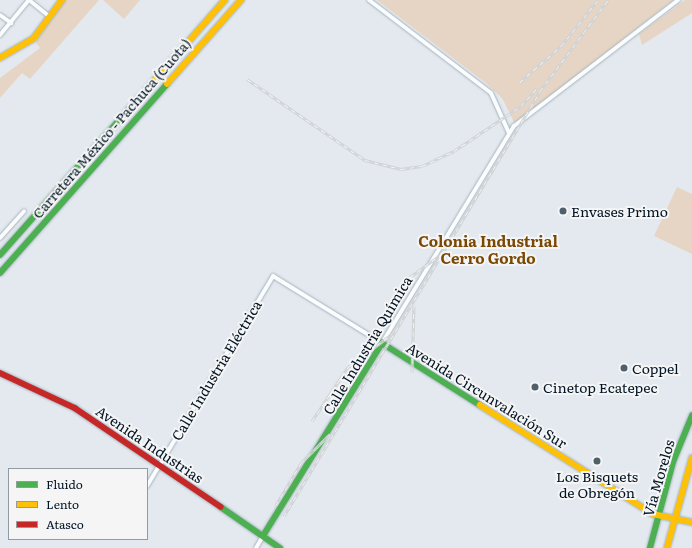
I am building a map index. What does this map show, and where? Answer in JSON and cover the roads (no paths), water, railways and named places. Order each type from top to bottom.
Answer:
[{"type":"main road","points":[[0,58],[31,41],[62,0]]},
{"type":"main road","name":"Carretera México - Pachuca (Cuota)","points":[[0,255],[225,0]]},
{"type":"main road","name":"Carretera México - Pachuca (Cuota)","points":[[0,273],[241,0]]},
{"type":"main road","name":"Avenida Circunvalación Sur","points":[[382,343],[660,515],[675,516],[692,522]]},
{"type":"main road","name":"Calle Industria Química","points":[[264,536],[382,343]]},
{"type":"main road","name":"Avenida Industrias","points":[[0,373],[75,408],[160,464],[280,548]]},
{"type":"main road","name":"Vía Morelos","points":[[650,548],[673,462],[692,416]]},
{"type":"main road","name":"Vía Morelos","points":[[667,548],[692,458]]},
{"type":"street","points":[[0,35],[29,0],[50,17]]},
{"type":"street","points":[[369,0],[491,93],[509,133]]},
{"type":"street","name":"Calle Industria Química","points":[[382,343],[509,133],[527,115],[678,0]]},
{"type":"street","points":[[0,15],[11,23]]},
{"type":"street","points":[[0,238],[24,211]]},
{"type":"street","name":"Avenida Circunvalación Sur","points":[[273,276],[382,343]]},
{"type":"street","name":"Calle Industria Eléctrica","points":[[148,484],[273,276]]},
{"type":"street","name":"Calle Industria Química","points":[[256,548],[264,536]]},
{"type":"railway","points":[[520,82],[561,46],[598,0]]},
{"type":"railway","points":[[284,516],[540,91],[608,0]]},
{"type":"railway","points":[[247,79],[365,160],[401,169],[422,166],[454,151],[521,106],[537,88]]},
{"type":"railway","points":[[397,292],[410,277],[439,256]]},
{"type":"railway","points":[[412,372],[414,306]]},
{"type":"railway","points":[[312,421],[348,367],[392,334]]},
{"type":"railway","points":[[276,505],[301,463],[330,434]]},
{"type":"place","name":"Envases Primo","points":[[563,211]]},
{"type":"place","name":"Coppel","points":[[624,368]]},
{"type":"place","name":"Cinetop Ecatepec","points":[[535,387]]},
{"type":"place","name":"Los Bisquets de Obregón","points":[[597,461]]},
{"type":"district","name":"Colonia Industrial Cerro Gordo","points":[[488,248]]}]
